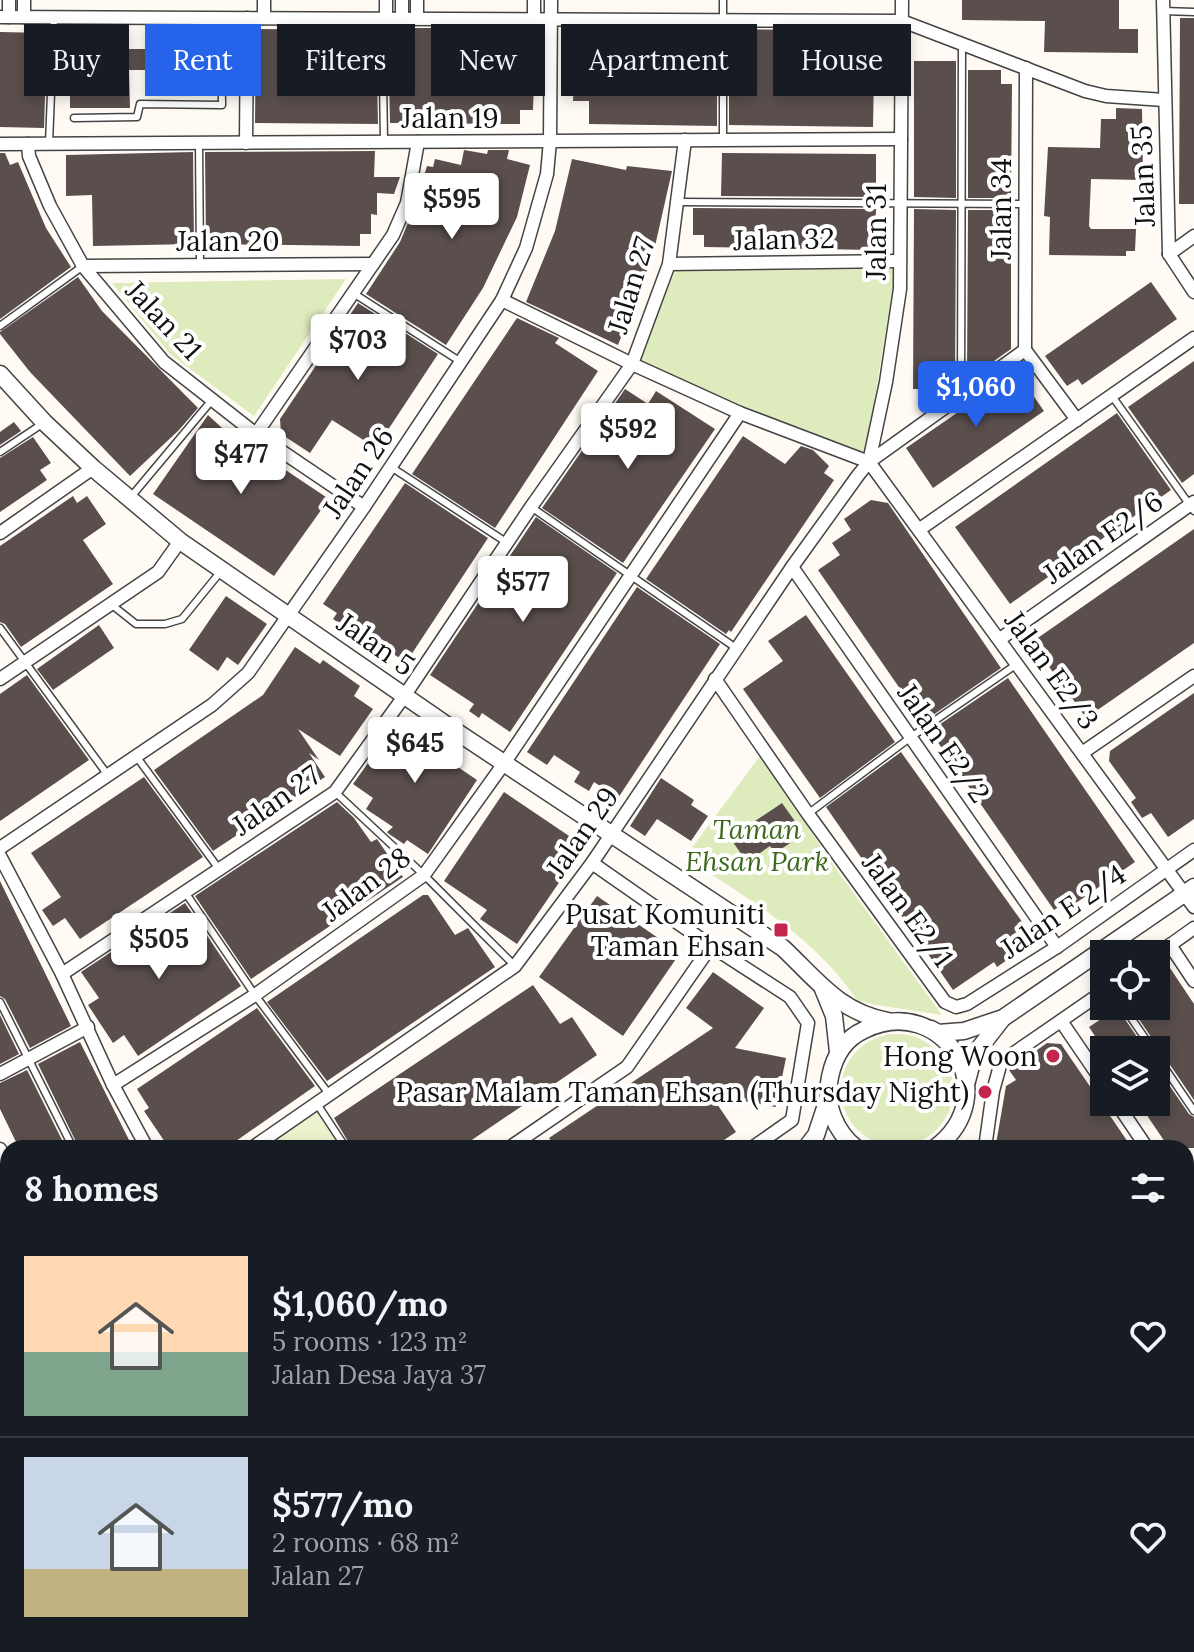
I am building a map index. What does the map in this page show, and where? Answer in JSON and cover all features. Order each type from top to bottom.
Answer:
[{"type":"street","points":[[9,0],[4,17],[902,21],[1095,93],[1164,100]]},
{"type":"street","points":[[24,0],[24,17]]},
{"type":"street","points":[[264,0],[264,18]]},
{"type":"street","points":[[384,18],[386,0]]},
{"type":"street","points":[[402,0],[402,18]]},
{"type":"street","points":[[417,0],[417,18]]},
{"type":"street","points":[[534,0],[534,19]]},
{"type":"street","name":"Jalan 26","points":[[0,848],[234,687],[261,657],[502,300],[526,248],[547,174],[551,0]]},
{"type":"street","name":"Jalan 31","points":[[869,462],[897,317],[902,0]]},
{"type":"street","name":"Jalan 35","points":[[1163,6],[1169,254]]},
{"type":"street","points":[[246,143],[247,18]]},
{"type":"street","name":"Jalan 34","points":[[1025,350],[1026,68]]},
{"type":"street","name":"Jalan 19","points":[[0,144],[901,139]]},
{"type":"street","name":"Jalan 27","points":[[62,974],[335,792],[632,364],[669,264],[685,140]]},
{"type":"street","points":[[256,434],[393,235],[407,203],[418,142]]},
{"type":"street","name":"Jalan 21","points":[[28,144],[29,156],[50,206],[83,266],[164,362],[256,434],[364,507]]},
{"type":"street","points":[[1194,236],[1169,254],[1194,292]]},
{"type":"street","name":"Jalan 32","points":[[669,264],[900,261]]},
{"type":"street","name":"Jalan 20","points":[[83,266],[373,264]]},
{"type":"street","points":[[502,300],[740,413],[869,462],[1025,350],[1077,420]]},
{"type":"street","points":[[920,529],[1194,338]]},
{"type":"street","name":"Jalan 5","points":[[1,378],[93,468],[180,541],[783,948],[822,987],[861,1015],[888,1021],[903,1020],[938,1033],[964,1031],[1003,1018]]},
{"type":"street","name":"Jalan 28","points":[[113,1085],[255,995],[424,875],[505,762],[740,413]]},
{"type":"street","name":"Jalan E2/3","points":[[869,462],[1166,869],[1191,896]]},
{"type":"street","name":"Jalan 29","points":[[264,1140],[515,966],[592,863],[736,648],[869,462]]},
{"type":"street","points":[[0,533],[93,468]]},
{"type":"street","name":"Jalan E2/6","points":[[1000,639],[1193,506]]},
{"type":"street","points":[[0,679],[158,572],[180,541]]},
{"type":"street","name":"Jalan E2/2","points":[[792,567],[1057,947]]},
{"type":"street","points":[[1082,753],[1194,676]]},
{"type":"street","name":"Jalan E2/1","points":[[715,679],[808,814],[945,1002],[956,1007]]},
{"type":"street","name":"Jalan E 2/4","points":[[956,1007],[967,1004],[1057,947],[1194,850]]},
{"type":"street","points":[[0,856],[62,974],[113,1085],[143,1140]]},
{"type":"street","points":[[592,863],[790,997],[808,1023],[792,1120],[763,1140]]},
{"type":"street","points":[[946,1140],[957,1126],[966,1105],[967,1082],[974,1055],[1003,1018],[1191,896]]},
{"type":"street","points":[[1193,930],[1170,945],[1194,981]]},
{"type":"street","points":[[521,1140],[627,1067],[711,946]]},
{"type":"street","name":"Jalan 5","points":[[822,987],[834,1016],[838,1052]]},
{"type":"street","points":[[986,1140],[993,1091],[1001,1062],[1090,1001]]},
{"type":"street","points":[[812,1140],[828,1098],[829,1082],[838,1052],[858,1032],[888,1021]]},
{"type":"street","points":[[1061,1021],[1090,1063]]},
{"type":"street","points":[[0,1074],[88,1027]]},
{"type":"street","points":[[926,1027],[954,1049],[967,1082]]},
{"type":"street","points":[[828,1098],[840,1133],[847,1140]]},
{"type":"street","points":[[1125,1116],[1142,1140]]},
{"type":"street","points":[[957,1126],[958,1140]]},
{"type":"lane","points":[[723,0],[723,140]]},
{"type":"lane","points":[[1163,6],[1194,12]]},
{"type":"lane","points":[[49,144],[54,17]]},
{"type":"lane","points":[[74,118],[137,117],[140,104],[222,105],[221,18]]},
{"type":"lane","points":[[384,18],[384,142]]},
{"type":"lane","points":[[961,394],[962,42]]},
{"type":"lane","points":[[199,143],[200,265]]},
{"type":"lane","points":[[677,202],[1025,204]]},
{"type":"lane","points":[[0,326],[83,266]]},
{"type":"lane","points":[[353,293],[461,362]]},
{"type":"lane","points":[[1112,396],[1193,506]]},
{"type":"lane","points":[[129,500],[212,400]]},
{"type":"lane","points":[[0,452],[44,422]]},
{"type":"lane","points":[[391,467],[509,544]]},
{"type":"lane","points":[[531,507],[736,648]]},
{"type":"lane","points":[[111,605],[136,624],[174,622],[182,619],[222,570]]},
{"type":"lane","points":[[0,628],[107,774]]},
{"type":"lane","points":[[808,814],[911,737],[1017,664]]},
{"type":"lane","points":[[136,755],[219,869]]},
{"type":"lane","points":[[335,792],[515,966]]},
{"type":"lane","points":[[185,892],[255,995],[331,1096]]},
{"type":"lane","points":[[0,1002],[69,1140]]},
{"type":"lane","points":[[1170,1076],[1194,1111]]},
{"type":"lane","points":[[317,1104],[341,1140]]},
{"type":"green space","points":[[896,269],[865,457],[639,362],[675,271]]},
{"type":"green space","points":[[346,279],[254,416],[170,354],[112,283]]},
{"type":"green space","name":"Taman Ehsan Park","points":[[760,756],[839,873],[942,1015],[857,1000],[821,956],[800,938],[756,904],[685,857]]},
{"type":"green space","points":[[897,1034],[928,1044],[943,1059],[951,1079],[951,1101],[943,1121],[920,1140],[874,1140],[866,1136],[851,1121],[841,1090],[846,1069],[858,1051],[876,1039]]},
{"type":"green space","points":[[317,1112],[336,1140],[276,1140]]},
{"type":"building","points":[[962,0],[1119,0],[1119,29],[1138,29],[1138,53],[1044,52],[1045,21],[962,20]]},
{"type":"building","points":[[1180,18],[1194,18],[1194,204],[1179,204]]},
{"type":"building","points":[[415,28],[431,28],[431,96],[533,96],[533,110],[520,110],[520,124],[390,123],[389,96],[415,96]]},
{"type":"building","points":[[261,29],[277,29],[277,96],[377,96],[378,124],[255,123],[255,96],[261,96]]},
{"type":"building","points":[[757,29],[773,30],[773,96],[874,96],[873,127],[729,125],[729,96],[757,96]]},
{"type":"building","points":[[0,32],[24,33],[24,96],[45,96],[44,128],[0,127]]},
{"type":"building","points":[[129,49],[145,49],[145,70],[129,70]]},
{"type":"building","points":[[914,61],[956,61],[956,198],[914,197]]},
{"type":"building","points":[[129,70],[130,108],[70,108],[70,96],[129,96]]},
{"type":"building","points":[[968,70],[1001,70],[1001,84],[1012,84],[1011,198],[968,198]]},
{"type":"building","points":[[573,96],[717,96],[717,126],[589,124],[589,101],[573,101]]},
{"type":"building","points":[[1116,108],[1142,109],[1143,180],[1091,179],[1089,226],[1091,229],[1136,229],[1135,251],[1126,251],[1126,256],[1049,255],[1050,217],[1044,216],[1048,147],[1100,148],[1101,119],[1116,119]]},
{"type":"building","points":[[464,150],[487,154],[488,150],[509,150],[507,159],[530,165],[517,217],[483,288],[446,345],[366,294],[400,242],[427,166],[433,167],[435,159],[461,165]]},
{"type":"building","points":[[375,151],[374,177],[400,177],[394,194],[377,193],[377,215],[371,214],[371,234],[360,234],[360,246],[206,244],[205,152]]},
{"type":"building","points":[[193,152],[194,244],[93,246],[92,195],[66,196],[66,155]]},
{"type":"building","points":[[0,153],[5,153],[10,165],[18,162],[46,228],[71,267],[0,319]]},
{"type":"building","points":[[722,153],[876,154],[876,197],[721,196]]},
{"type":"building","points":[[572,159],[626,170],[627,166],[672,171],[653,255],[618,345],[526,302],[555,231]]},
{"type":"building","points":[[693,208],[876,209],[875,250],[704,247],[704,235],[693,235]]},
{"type":"building","points":[[914,209],[956,210],[955,388],[924,409],[924,389],[913,389]]},
{"type":"building","points":[[968,210],[1011,210],[1011,349],[967,380]]},
{"type":"building","points":[[78,277],[102,311],[198,408],[130,476],[30,372],[0,334]]},
{"type":"building","points":[[1151,282],[1177,319],[1082,385],[1078,379],[1067,386],[1045,356]]},
{"type":"building","points":[[358,303],[438,354],[376,448],[332,420],[310,453],[281,434],[280,419]]},
{"type":"building","points":[[517,318],[559,338],[555,343],[598,371],[495,528],[412,474]]},
{"type":"building","points":[[1194,361],[1194,474],[1182,483],[1128,407]]},
{"type":"building","points":[[1021,369],[1034,388],[1030,391],[1044,411],[933,488],[906,448]]},
{"type":"building","points":[[625,389],[648,404],[656,391],[715,429],[623,563],[542,508]]},
{"type":"building","points":[[1117,413],[1171,490],[1010,604],[955,527]]},
{"type":"building","points":[[208,415],[221,427],[329,499],[274,576],[153,494]]},
{"type":"building","points":[[14,422],[21,431],[0,445],[0,432]]},
{"type":"building","points":[[743,436],[785,464],[801,446],[813,450],[829,466],[824,473],[834,480],[731,632],[729,630],[726,634],[646,579]]},
{"type":"building","points":[[33,437],[51,463],[40,470],[47,480],[0,512],[0,458]]},
{"type":"building","points":[[405,483],[488,538],[409,658],[398,657],[360,632],[357,635],[333,619],[337,613],[323,604]]},
{"type":"building","points":[[73,496],[77,503],[87,496],[106,524],[83,540],[113,584],[21,647],[5,624],[0,622],[0,546]]},
{"type":"building","points":[[871,500],[888,503],[1001,668],[923,722],[818,570],[840,555],[832,543],[851,530],[844,519]]},
{"type":"building","points":[[536,517],[617,573],[510,732],[482,713],[479,718],[469,711],[474,704],[430,675]]},
{"type":"building","points":[[1194,529],[1194,643],[1086,718],[1072,698],[1063,704],[1051,687],[1059,681],[1032,642]]},
{"type":"building","points":[[637,587],[720,644],[618,798],[594,782],[589,791],[574,782],[580,772],[554,755],[547,765],[527,752]]},
{"type":"building","points":[[226,596],[267,624],[238,665],[227,657],[218,671],[189,650]]},
{"type":"building","points":[[806,615],[895,742],[820,798],[743,689],[783,661],[768,641]]},
{"type":"building","points":[[99,625],[114,648],[53,690],[37,669]]},
{"type":"building","points":[[295,647],[320,664],[323,660],[360,686],[354,696],[373,709],[340,756],[298,729],[319,760],[309,753],[325,777],[213,851],[154,770],[263,695]]},
{"type":"building","points":[[27,675],[89,760],[0,821],[0,694]]},
{"type":"building","points":[[1008,678],[1135,862],[1073,905],[1069,900],[1054,910],[930,731]]},
{"type":"building","points":[[1194,693],[1194,819],[1168,837],[1151,813],[1142,818],[1131,802],[1136,798],[1109,761],[1110,751]]},
{"type":"building","points":[[412,718],[459,753],[452,763],[477,780],[428,854],[407,840],[404,844],[389,834],[387,832],[393,827],[366,809],[373,798],[353,784],[396,724],[404,729]]},
{"type":"building","points":[[901,752],[1025,926],[1007,939],[1017,953],[997,967],[994,962],[953,990],[826,807]]},
{"type":"building","points":[[144,777],[203,857],[80,939],[65,918],[53,926],[42,910],[61,897],[31,853]]},
{"type":"building","points":[[661,778],[694,800],[691,805],[708,816],[691,841],[657,819],[645,836],[630,826]]},
{"type":"building","points":[[504,792],[584,846],[517,944],[480,919],[487,910],[444,881]]},
{"type":"building","points":[[337,802],[354,818],[371,842],[377,839],[403,877],[251,979],[195,896]]},
{"type":"building","points":[[782,803],[804,834],[775,853],[770,846],[747,862],[730,838]]},
{"type":"building","points":[[0,881],[71,1026],[30,1048],[5,999],[0,996]]},
{"type":"building","points":[[423,895],[428,895],[455,935],[468,928],[495,967],[327,1081],[267,1002]]},
{"type":"building","points":[[597,896],[680,953],[623,1036],[539,977]]},
{"type":"building","points":[[185,903],[241,986],[138,1056],[124,1035],[113,1043],[88,1005],[99,998],[81,972]]},
{"type":"building","points":[[1170,968],[1194,1004],[1194,1100],[1170,1065],[1170,1036],[1150,1036],[1140,1020],[1170,1020]]},
{"type":"building","points":[[713,972],[764,1008],[735,1048],[786,1058],[776,1107],[711,1095],[736,1132],[724,1140],[550,1140],[549,1138],[713,1028],[686,1008]]},
{"type":"building","points":[[533,985],[560,1024],[572,1017],[597,1055],[472,1140],[347,1140],[334,1118]]},
{"type":"building","points":[[257,1008],[315,1086],[237,1140],[164,1140],[144,1111],[149,1108],[137,1089]]},
{"type":"building","points":[[0,1015],[19,1054],[0,1064]]},
{"type":"building","points":[[1100,1020],[1126,1020],[1137,1036],[1095,1036],[1089,1027]]},
{"type":"building","points":[[80,1042],[129,1140],[75,1140],[38,1064]]},
{"type":"building","points":[[1047,1043],[1061,1044],[1090,1086],[1090,1116],[1110,1116],[1127,1140],[997,1140],[1006,1086],[1016,1080],[1009,1070]]},
{"type":"building","points":[[27,1070],[62,1140],[15,1140],[0,1109],[0,1083]]},
{"type":"building","points":[[1170,1086],[1194,1117],[1194,1140],[1164,1140],[1147,1116],[1170,1116]]},
{"type":"place","name":"Pusat Komuniti Taman Ehsan","points":[[781,930]]},
{"type":"place","name":"Hong Woon","points":[[1053,1056]]},
{"type":"place","name":"Pasar Malam Taman Ehsan (Thursday Night)","points":[[985,1092]]}]
